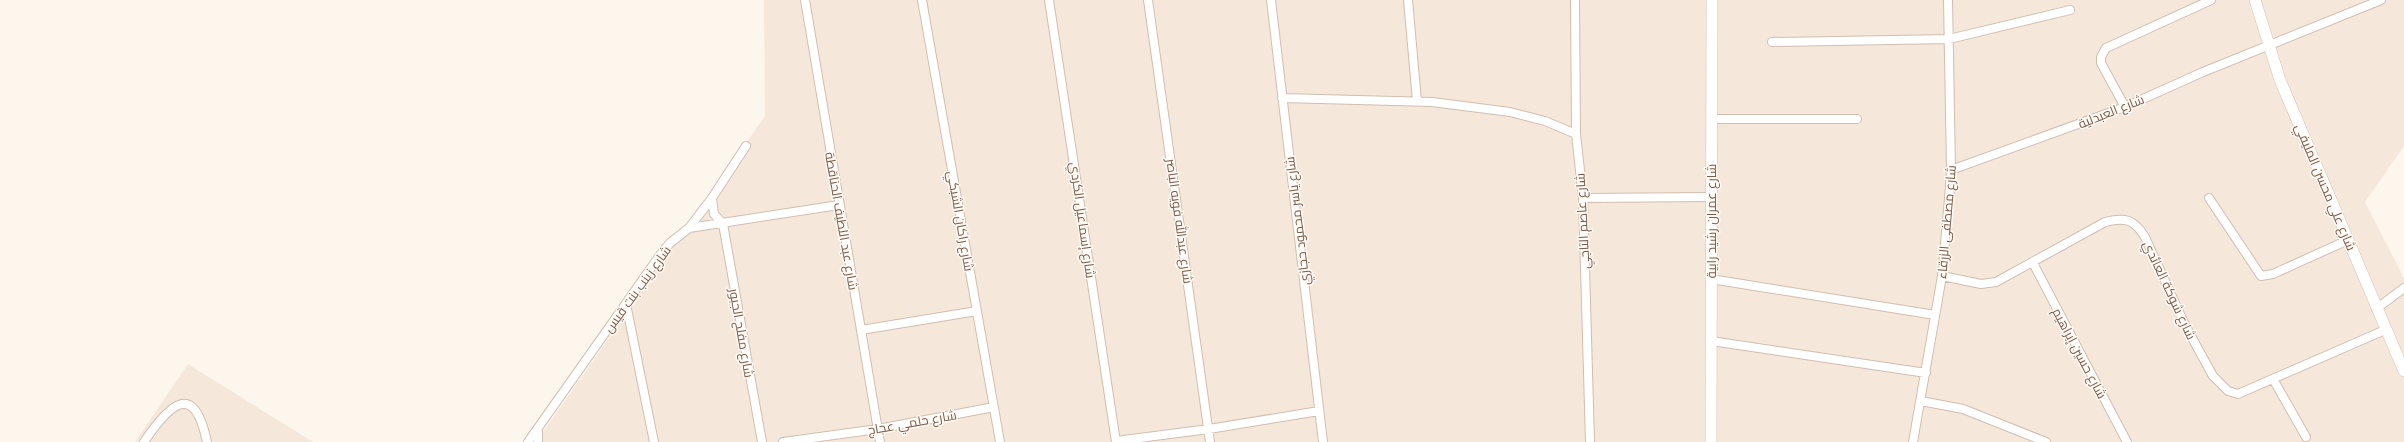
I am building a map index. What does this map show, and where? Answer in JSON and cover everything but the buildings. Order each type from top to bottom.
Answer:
[{"type":"street","name":"شارع عبد اللطيف الحناقطة","points":[[805,0],[880,442]]},
{"type":"street","name":"شارع راكان الشبكي","points":[[922,0],[1000,442]]},
{"type":"street","name":"شارع إسماعيل الكردي","points":[[1049,0],[1116,441],[1209,429],[1319,411]]},
{"type":"street","name":"شارع عبدالله فويه الباصر","points":[[1148,0],[1210,442]]},
{"type":"street","name":"شارع ياسر محمود حجازي","points":[[1271,0],[1322,442]]},
{"type":"street","points":[[1408,0],[1417,101]]},
{"type":"street","name":"شارع عاصم التاجي","points":[[1575,0],[1576,134],[1583,198],[1590,442]]},
{"type":"street","name":"شارع عمران رشيد رابية","points":[[1711,442],[1712,0]]},
{"type":"street","name":"شارع مصطفى الزرقاء","points":[[1913,442],[1922,401],[1942,276],[1951,170],[1948,0]]},
{"type":"street","points":[[2125,107],[2101,63],[2101,57],[2106,48],[2211,0]]},
{"type":"street","name":"شارع علي محسن المليفي","points":[[2255,0],[2268,46],[2376,309],[2404,371]]},
{"type":"street","name":"شارع العبدلية","points":[[1951,170],[2125,107],[2203,72],[2380,0]]},
{"type":"street","points":[[1772,42],[1949,39],[2070,10]]},
{"type":"street","points":[[1282,98],[1417,101],[1510,112],[1546,121],[1576,134]]},
{"type":"street","points":[[1712,119],[1857,119]]},
{"type":"street","points":[[689,228],[712,198],[746,146]]},
{"type":"street","points":[[1583,198],[1711,197]]},
{"type":"street","points":[[712,198],[714,214],[723,224]]},
{"type":"street","points":[[2208,198],[2261,276],[2273,274],[2348,240]]},
{"type":"street","name":"شارع زينب بنت قيس","points":[[528,442],[670,242],[689,228],[839,205]]},
{"type":"street","name":"شارع شوكة العائدي","points":[[1942,276],[1989,284],[2010,276],[2105,222],[2119,218],[2131,221],[2139,226],[2145,237],[2185,325],[2213,376],[2228,391],[2238,394],[2385,330]]},
{"type":"street","name":"شارع مفلح الجبور","points":[[723,224],[762,442]]},
{"type":"street","name":"شارع حسين إبراهيم","points":[[2033,263],[2127,442]]},
{"type":"street","points":[[1711,279],[1935,315]]},
{"type":"street","points":[[2376,309],[2404,288]]},
{"type":"street","points":[[626,304],[654,442]]},
{"type":"street","points":[[861,330],[977,311]]},
{"type":"street","points":[[1711,341],[1926,373]]},
{"type":"street","points":[[2273,379],[2306,437]]},
{"type":"street","points":[[1922,401],[1963,409],[2046,442]]},
{"type":"street","points":[[144,442],[162,416],[177,405],[185,403],[193,406],[199,413],[208,442]]},
{"type":"street","name":"شارع حلمي عجاج","points":[[783,442],[878,429],[994,407]]},
{"type":"street","points":[[538,428],[538,442]]},
{"type":"shaded area","points":[[764,0],[2404,0],[2404,146],[2365,202],[2404,278],[2404,442],[536,442],[765,116]]},
{"type":"shaded area","points":[[188,364],[313,442],[135,442]]}]
